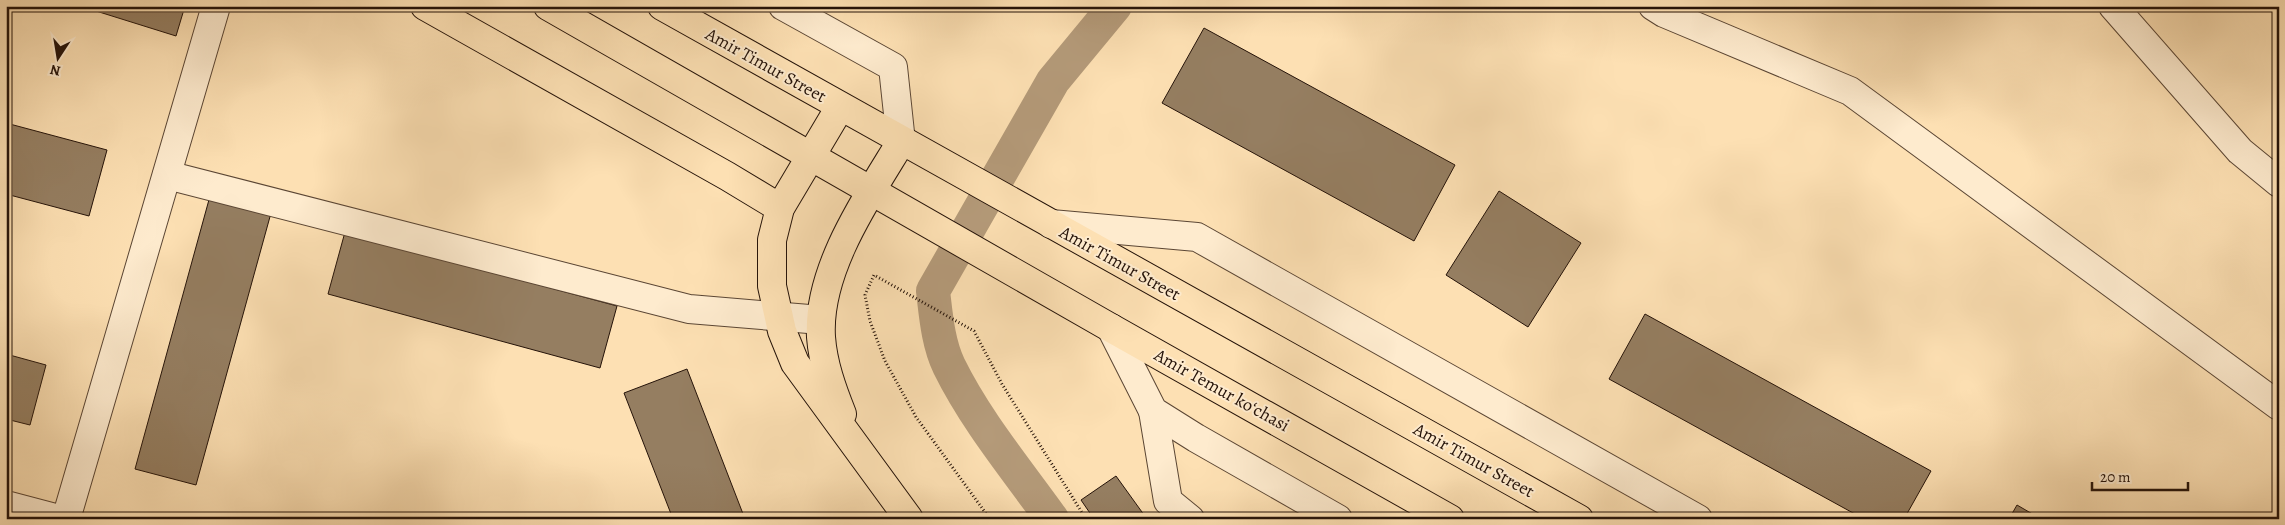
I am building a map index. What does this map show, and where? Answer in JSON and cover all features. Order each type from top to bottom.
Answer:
[{"type":"main road","points":[[425,6],[727,176],[780,208]]},
{"type":"main road","points":[[548,6],[871,190]]},
{"type":"main road","name":"Amir Timur Street","points":[[662,6],[901,142],[1579,519]]},
{"type":"main road","points":[[840,107],[780,208],[772,240],[770,270],[777,317],[795,363],[909,519]]},
{"type":"main road","points":[[857,448],[830,383],[823,352],[821,320],[824,301],[835,263],[871,190],[901,142]]},
{"type":"main road","name":"Amir Temur koʻchasi","points":[[871,190],[1450,519]]},
{"type":"street","points":[[66,519],[216,6]]},
{"type":"street","points":[[783,6],[893,67],[901,142]]},
{"type":"street","points":[[1653,6],[1664,13],[1850,91],[2279,406]]},
{"type":"street","points":[[2113,6],[2240,151],[2279,183]]},
{"type":"street","points":[[166,175],[689,309],[821,320]]},
{"type":"street","points":[[1051,224],[1197,238],[1698,519]]},
{"type":"street","points":[[1111,328],[1153,411],[1168,501],[1190,519]]},
{"type":"street","points":[[1153,411],[1196,438],[1338,519]]},
{"type":"street","points":[[6,505],[59,519]]},
{"type":"path","points":[[990,519],[916,417],[885,361],[870,320],[865,295],[874,275],[974,331],[1002,384],[1086,519]]},
{"type":"building","points":[[80,6],[185,6],[176,36]]},
{"type":"building","points":[[1204,28],[1455,165],[1414,241],[1162,103]]},
{"type":"building","points":[[6,123],[107,150],[89,216],[6,194]]},
{"type":"building","points":[[1499,191],[1581,243],[1528,327],[1446,275]]},
{"type":"building","points":[[210,196],[271,213],[196,485],[135,469]]},
{"type":"building","points":[[345,232],[617,306],[600,368],[328,294]]},
{"type":"building","points":[[1645,314],[1931,471],[1904,519],[1864,519],[1609,379]]},
{"type":"building","points":[[6,354],[46,365],[30,425],[6,419]]},
{"type":"building","points":[[687,369],[745,519],[673,519],[624,393]]},
{"type":"building","points":[[1116,476],[1147,519],[1094,519],[1081,500]]},
{"type":"building","points":[[2017,505],[2041,519],[2009,519]]},
{"type":"waterway","points":[[1052,519],[984,426],[949,366],[940,339],[933,291],[1053,81],[1115,6]]}]
